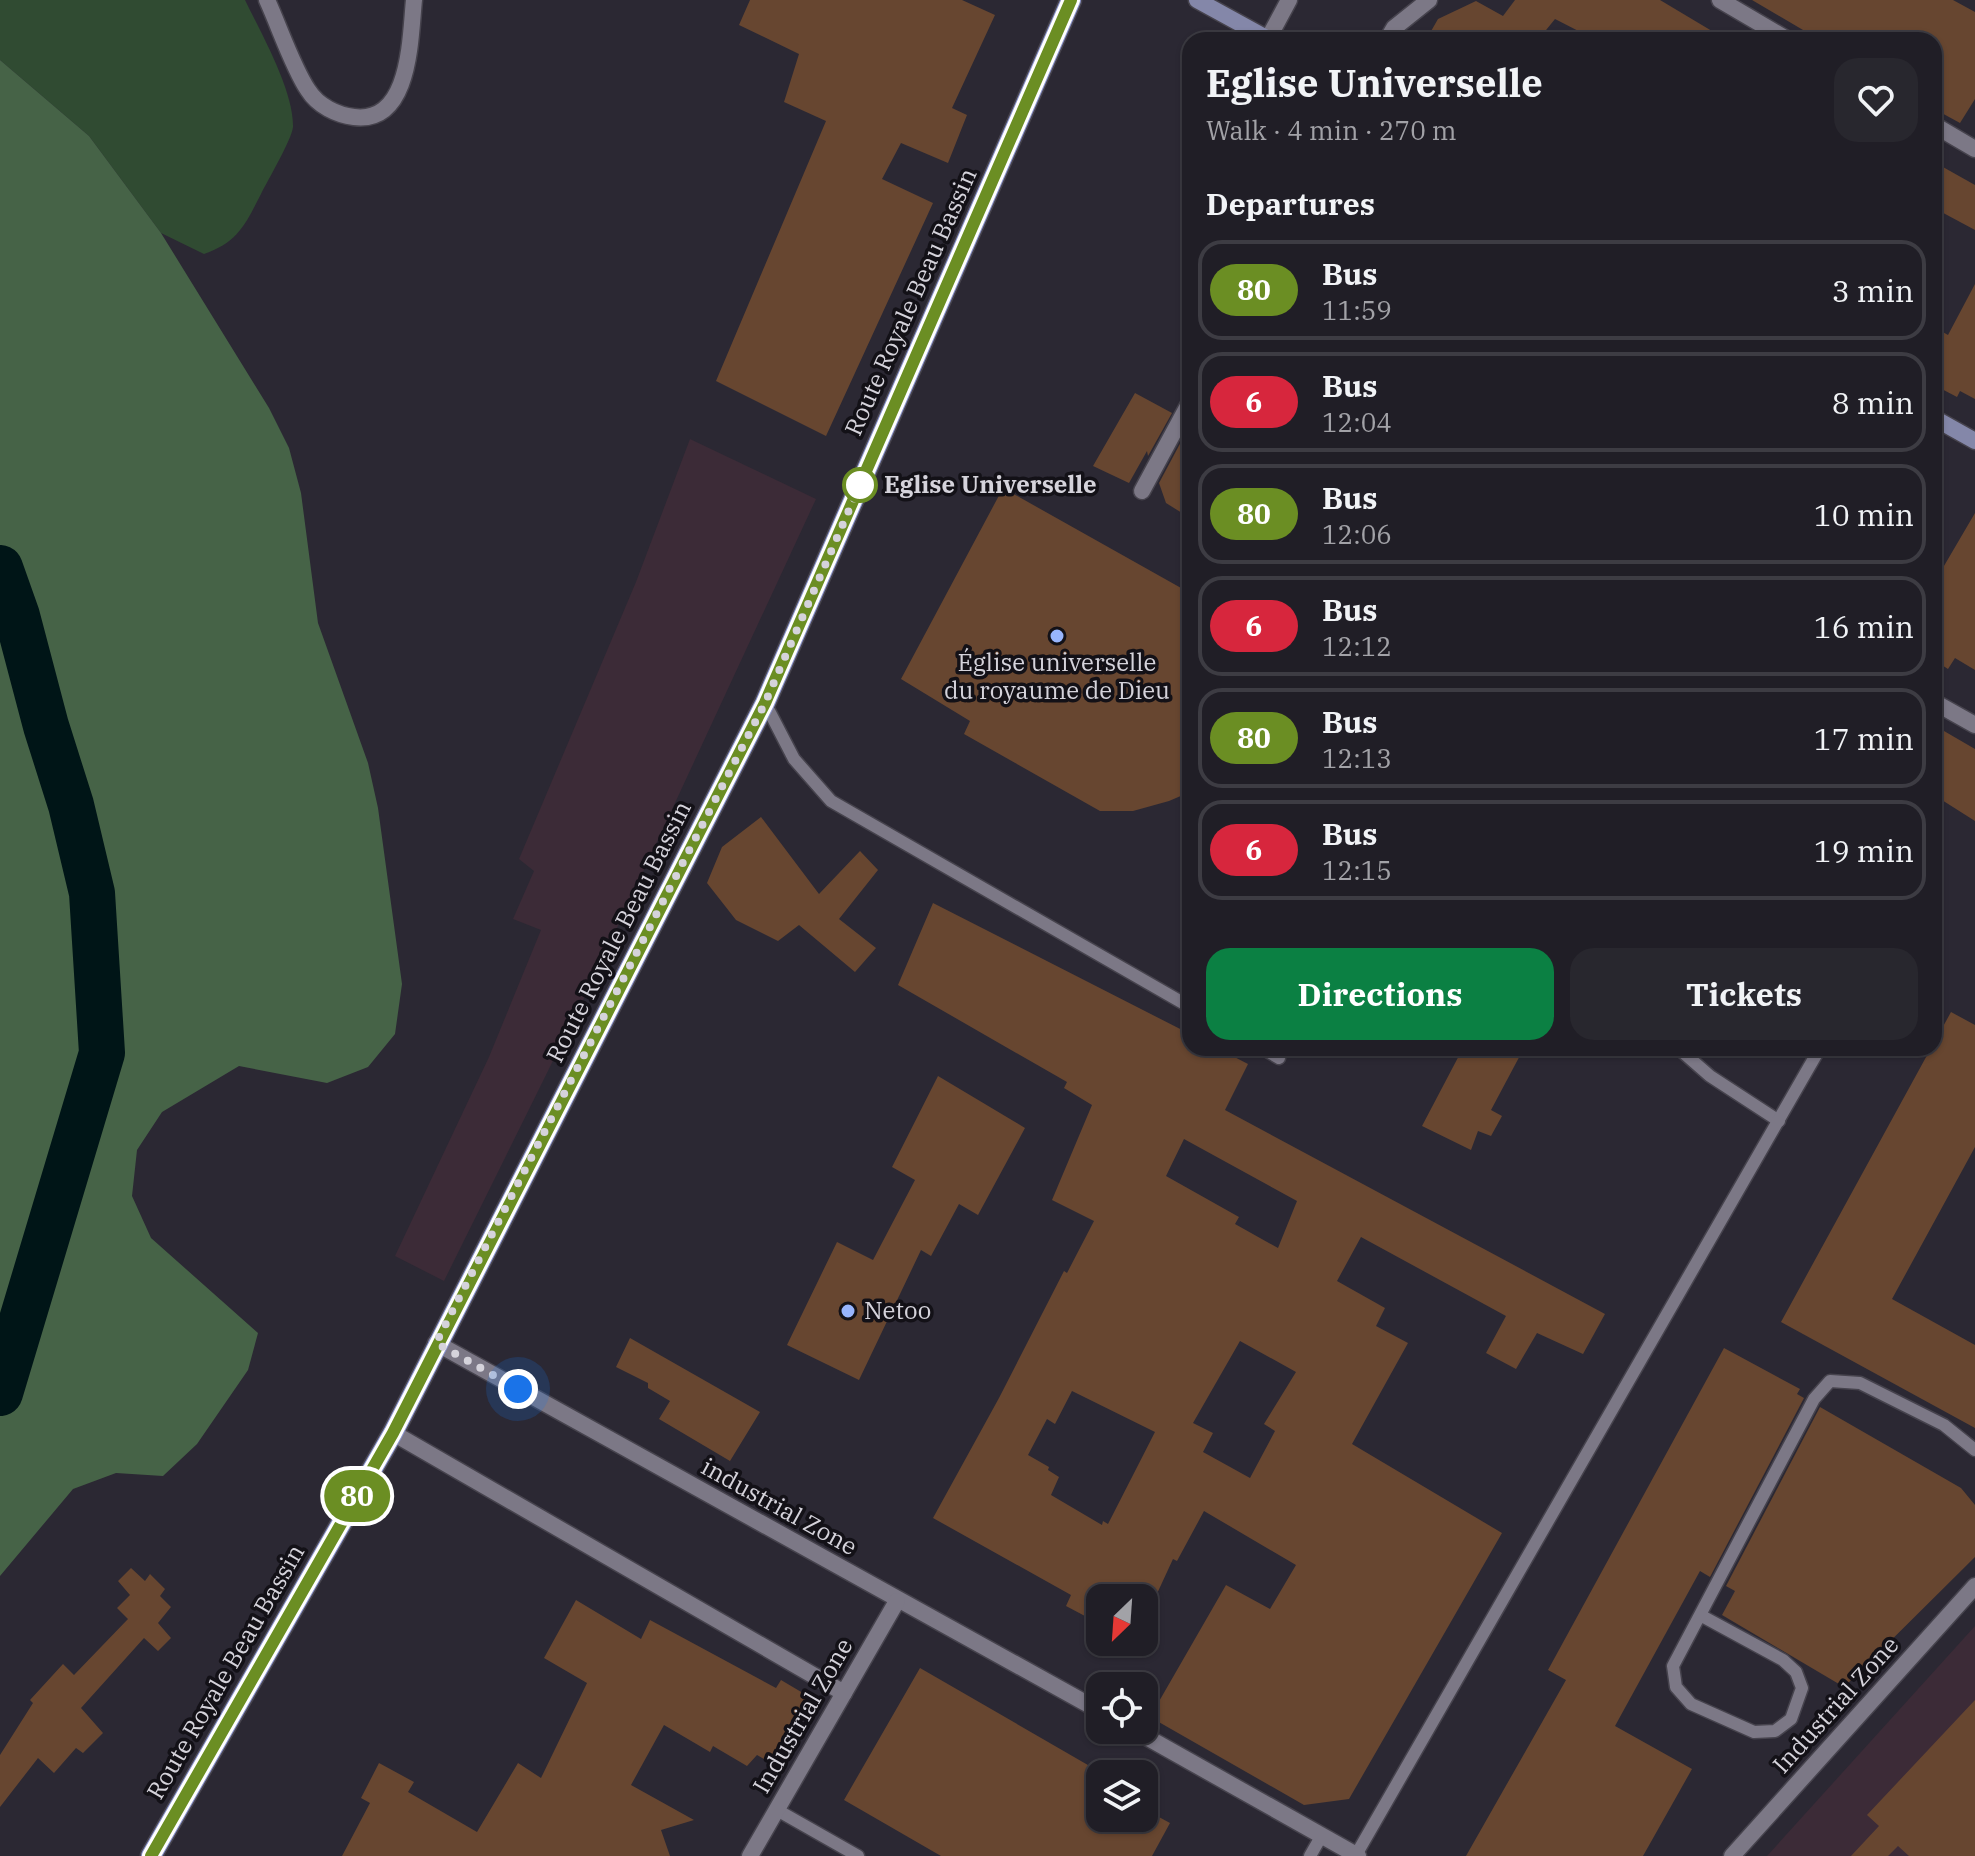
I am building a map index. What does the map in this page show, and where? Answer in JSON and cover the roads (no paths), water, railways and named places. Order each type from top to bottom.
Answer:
[{"type":"main road","name":"Route Royale Beau Bassin","points":[[151,1856],[393,1433],[436,1343],[765,703],[1071,0]]},
{"type":"main road","points":[[1197,0],[1256,32]]},
{"type":"main road","points":[[1942,422],[1975,441]]},
{"type":"street","points":[[267,0],[309,92],[337,115],[365,119],[387,109],[404,82],[414,0]]},
{"type":"street","points":[[1273,32],[1289,0]]},
{"type":"street","points":[[1392,32],[1429,0]]},
{"type":"street","points":[[1720,0],[1774,32]]},
{"type":"street","points":[[1942,130],[1975,149]]},
{"type":"street","points":[[1142,491],[1182,417]]},
{"type":"street","points":[[1942,706],[1975,725]]},
{"type":"street","name":"industrial Zone","points":[[436,1343],[1086,1703]]},
{"type":"street","points":[[393,1433],[844,1693]]},
{"type":"street","name":"Industrial Zone","points":[[1732,1856],[1975,1586]]},
{"type":"street","name":"Industrial Zone","points":[[750,1856],[897,1601]]},
{"type":"street","points":[[1158,1743],[1357,1856]]},
{"type":"lane","points":[[765,703],[794,759],[831,801],[1182,1002]]},
{"type":"lane","points":[[1687,1056],[1710,1076],[1779,1121]]},
{"type":"lane","points":[[1357,1856],[1816,1056]]},
{"type":"lane","points":[[1700,1615],[1783,1660],[1796,1672],[1802,1688],[1791,1719],[1775,1731],[1754,1732],[1691,1704],[1676,1687],[1673,1666],[1814,1399],[1830,1381],[1860,1383],[1944,1425],[1975,1450]]},
{"type":"lane","points":[[777,1810],[855,1855]]},
{"type":"lane","points":[[1310,1856],[1322,1835]]},
{"type":"waterway","points":[[0,568],[17,616],[71,805],[92,893],[102,1053],[0,1393]]},
{"type":"place","name":"Eglise Universelle","points":[[860,485]]},
{"type":"place","name":"Église universelle du royaume de Dieu","points":[[1057,636]]},
{"type":"place","name":"Netoo","points":[[848,1311]]}]
